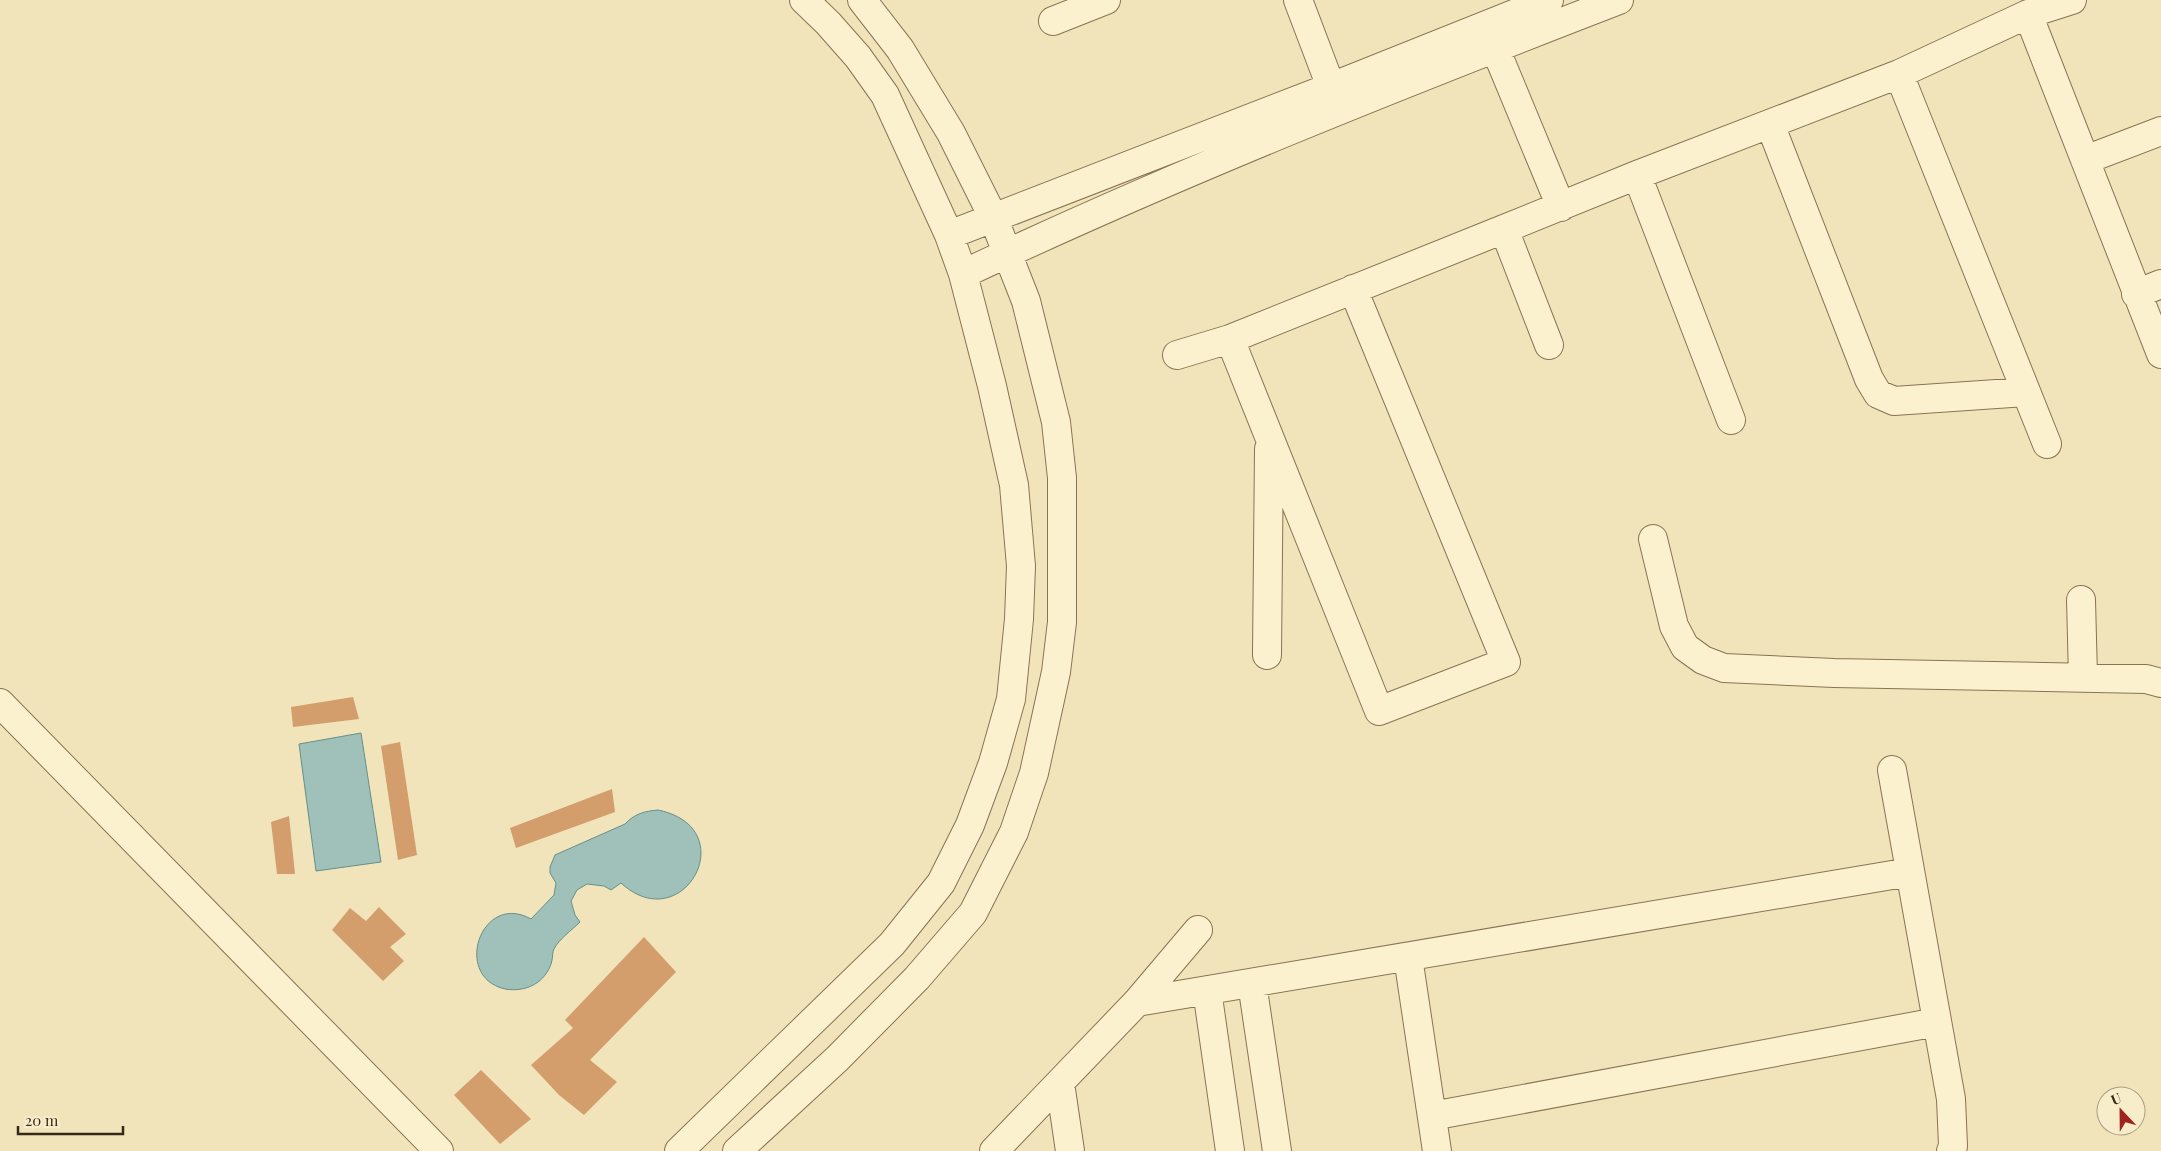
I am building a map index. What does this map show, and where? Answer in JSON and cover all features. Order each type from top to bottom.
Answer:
[{"type":"street","points":[[679,1151],[892,944],[941,883],[970,825],[993,763],[1011,699],[1019,619],[1020,574],[1014,485],[1004,436],[963,274],[949,235],[884,96],[858,57],[828,23],[804,0]]},
{"type":"street","points":[[737,1151],[837,1059],[917,978],[973,913],[1014,832],[1034,773],[1056,672],[1062,622],[1062,478],[1056,422],[1026,301],[993,217],[951,133],[900,49],[862,0]]},
{"type":"street","points":[[1053,21],[1106,0]]},
{"type":"street","points":[[1298,0],[1331,87]]},
{"type":"street","points":[[963,274],[1121,201],[1490,37],[1550,0]]},
{"type":"street","points":[[949,235],[1331,87],[1490,37],[1619,0]]},
{"type":"street","points":[[1177,355],[1230,339],[1637,175],[1899,74],[2028,14],[2072,0]]},
{"type":"street","points":[[2028,14],[2161,354]]},
{"type":"street","points":[[1490,37],[1561,207]]},
{"type":"street","points":[[1899,74],[2047,444]]},
{"type":"street","points":[[1770,124],[1869,379],[1878,394],[1894,401],[2026,392]]},
{"type":"street","points":[[2085,160],[2161,131]]},
{"type":"street","points":[[1111,172],[1121,201]]},
{"type":"street","points":[[1637,175],[1731,420]]},
{"type":"street","points":[[1504,230],[1548,345]]},
{"type":"street","points":[[2136,294],[2161,284]]},
{"type":"street","points":[[1230,339],[1379,711],[1506,662],[1353,289]]},
{"type":"street","points":[[1267,655],[1269,436]]},
{"type":"street","points":[[1653,539],[1674,626],[1685,647],[1703,660],[1724,668],[1834,673],[2146,679],[2161,683]]},
{"type":"street","points":[[2081,600],[2083,677]]},
{"type":"street","points":[[0,703],[439,1151]]},
{"type":"street","points":[[1892,770],[1951,1098],[1953,1146],[1951,1151]]},
{"type":"street","points":[[1137,1002],[1910,872]]},
{"type":"street","points":[[994,1151],[1137,1002],[1198,930]]},
{"type":"street","points":[[1408,957],[1437,1151]]},
{"type":"street","points":[[1252,983],[1277,1151]]},
{"type":"street","points":[[1207,990],[1230,1151]]},
{"type":"street","points":[[1432,1116],[1937,1022]]},
{"type":"street","points":[[751,1082],[777,1115]]},
{"type":"street","points":[[1060,1083],[1070,1151]]},
{"type":"water","points":[[361,733],[381,862],[316,871],[299,744]]},
{"type":"water","points":[[658,810],[684,821],[698,837],[701,856],[695,875],[683,890],[665,898],[644,897],[621,883],[611,890],[604,886],[587,884],[577,890],[571,901],[575,915],[580,922],[556,945],[550,966],[543,978],[527,988],[518,990],[505,989],[489,981],[480,969],[477,954],[479,939],[487,926],[498,916],[513,913],[531,919],[554,895],[556,883],[550,873],[550,867],[555,855],[625,824],[640,814]]},
{"type":"building","points":[[353,697],[359,719],[293,727],[291,707]]},
{"type":"building","points":[[400,742],[417,855],[398,860],[381,746]]},
{"type":"building","points":[[612,789],[615,812],[516,848],[510,828]]},
{"type":"building","points":[[289,816],[295,874],[277,874],[271,822]]},
{"type":"building","points":[[379,907],[406,934],[390,947],[404,961],[383,981],[332,930],[350,908],[366,921]]},
{"type":"building","points":[[644,937],[676,972],[590,1060],[617,1082],[584,1115],[559,1095],[531,1065],[573,1028],[565,1020]]},
{"type":"building","points":[[481,1070],[531,1119],[500,1144],[454,1095]]}]
